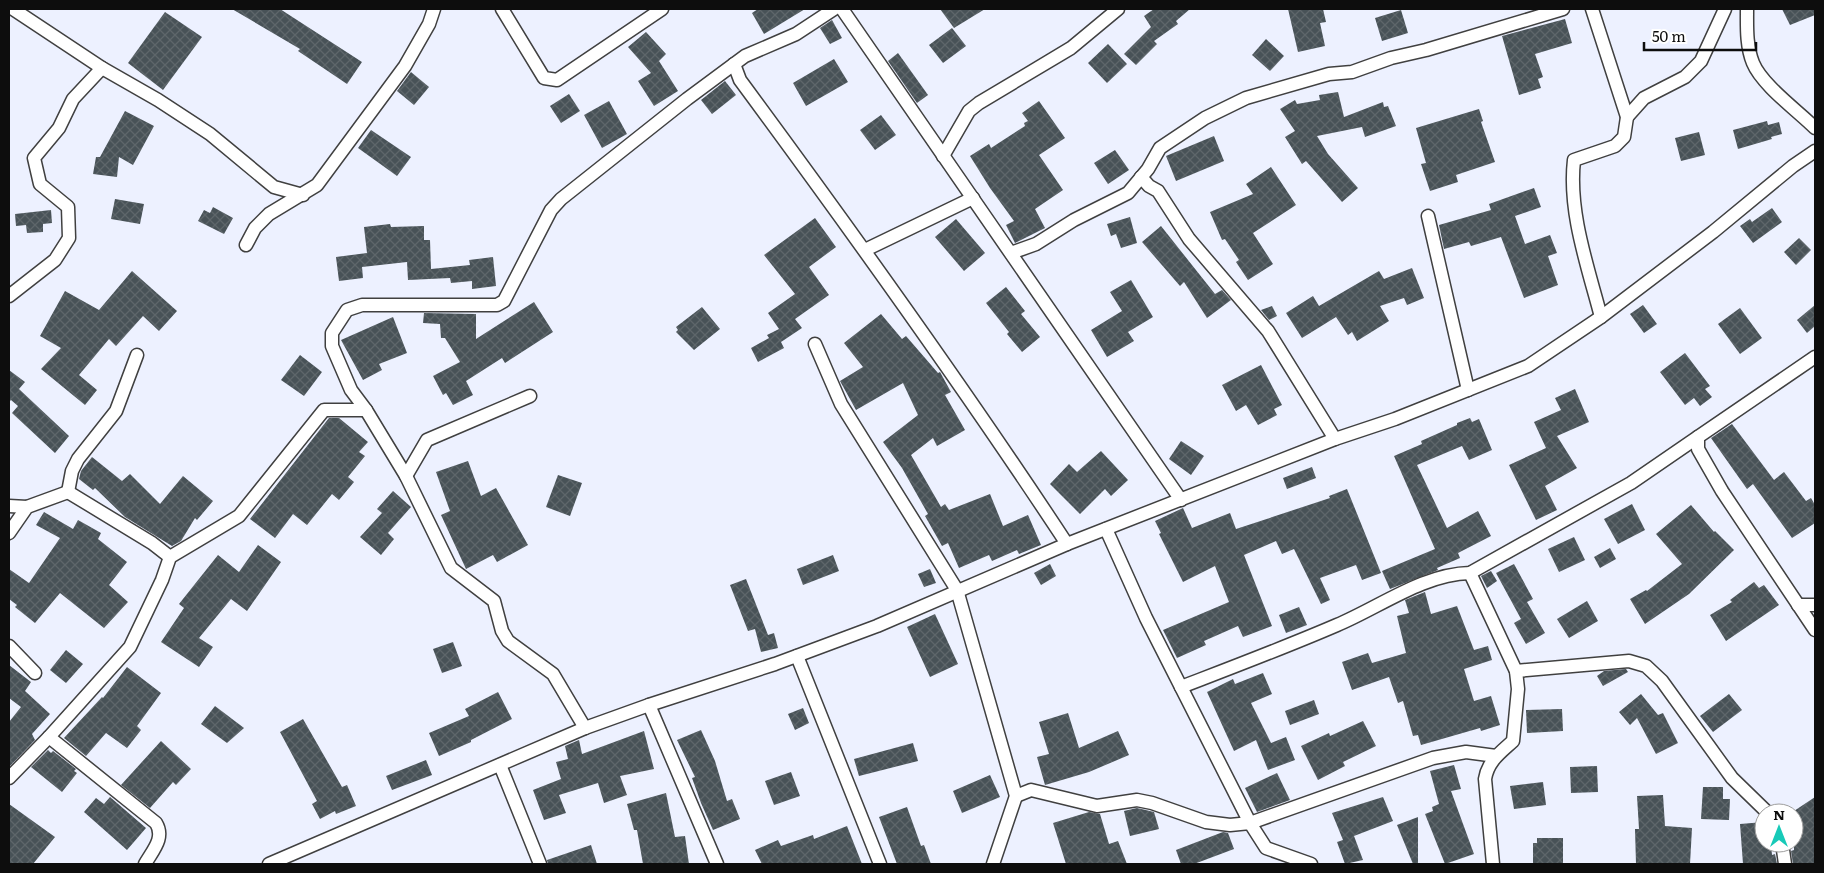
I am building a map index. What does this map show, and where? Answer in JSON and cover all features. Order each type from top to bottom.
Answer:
[{"type":"street","points":[[13,9],[102,68],[158,100],[210,134],[274,187],[302,195]]},
{"type":"street","points":[[246,245],[254,228],[270,214],[317,185],[405,66],[430,24],[434,9]]},
{"type":"street","points":[[502,9],[544,78],[557,80],[662,9]]},
{"type":"street","points":[[585,728],[553,674],[508,641],[502,631],[494,601],[451,568],[406,476],[366,410],[351,390],[332,346],[332,334],[347,310],[362,305],[497,305],[504,301],[550,210],[687,99],[745,56],[796,34],[834,9]]},
{"type":"street","points":[[842,9],[1181,500]]},
{"type":"street","points":[[943,156],[969,111],[979,103],[1071,48],[1118,9]]},
{"type":"street","points":[[1011,254],[1036,244],[1074,220],[1128,193],[1160,148],[1204,118],[1246,98],[1329,74],[1352,72],[1391,58],[1426,50],[1563,9]]},
{"type":"street","points":[[1592,9],[1626,117],[1624,137],[1615,146],[1574,160],[1571,183],[1582,244],[1601,317]]},
{"type":"street","points":[[1626,117],[1644,98],[1685,77],[1701,61],[1724,9]]},
{"type":"street","points":[[1746,9],[1748,46],[1753,64],[1764,79],[1815,128]]},
{"type":"street","points":[[734,64],[740,80],[865,250],[1005,450],[1067,544]]},
{"type":"street","points":[[9,296],[55,260],[69,238],[68,207],[40,184],[34,158],[59,128],[73,99],[102,68]]},
{"type":"street","points":[[269,864],[585,728],[797,656],[877,626],[956,590],[1067,544],[1334,439],[1395,419],[1528,366],[1601,317],[1713,232],[1793,166],[1815,152]]},
{"type":"street","points":[[1141,177],[1149,186],[1158,191],[1189,239],[1268,331],[1334,439]]},
{"type":"street","points":[[865,250],[973,198]]},
{"type":"street","points":[[1428,216],[1468,390]]},
{"type":"street","points":[[815,344],[841,404],[956,590],[1016,796],[993,864]]},
{"type":"street","points":[[68,492],[72,471],[78,459],[116,410],[138,356]]},
{"type":"street","points":[[1181,687],[1337,625],[1427,582],[1451,573],[1470,573],[1632,483],[1815,357]]},
{"type":"street","points":[[339,410],[351,390]]},
{"type":"street","points":[[406,476],[426,440],[530,396]]},
{"type":"street","points":[[9,778],[49,737],[130,647],[162,580],[170,558],[239,516],[324,410],[366,410]]},
{"type":"street","points":[[1698,437],[1698,449],[1722,491],[1815,630]]},
{"type":"street","points":[[9,506],[27,507],[68,492]]},
{"type":"street","points":[[68,492],[152,543],[170,558]]},
{"type":"street","points":[[9,533],[27,507]]},
{"type":"street","points":[[1106,529],[1181,687],[1250,823],[1266,848],[1311,864]]},
{"type":"street","points":[[1470,573],[1516,671],[1518,689],[1516,735],[1513,741],[1487,767],[1485,779],[1493,864]]},
{"type":"street","points":[[1798,605],[1815,605]]},
{"type":"street","points":[[9,646],[35,673]]},
{"type":"street","points":[[797,656],[880,864]]},
{"type":"street","points":[[1516,671],[1629,661],[1646,666],[1662,681],[1732,778],[1758,803]]},
{"type":"street","points":[[649,705],[716,864]]},
{"type":"street","points":[[49,737],[156,823],[161,831],[160,838],[145,864]]},
{"type":"street","points":[[1016,796],[1031,790],[1097,806],[1137,800],[1152,803],[1206,822],[1230,825],[1250,823],[1433,758],[1466,752],[1496,756]]},
{"type":"street","points":[[500,765],[540,864]]},
{"type":"building","points":[[232,9],[280,9],[362,62],[347,84],[298,51],[300,49]]},
{"type":"building","points":[[758,9],[805,9],[764,34],[752,13]]},
{"type":"building","points":[[940,9],[985,9],[954,28]]},
{"type":"building","points":[[1154,9],[1190,9],[1176,21],[1178,24],[1154,41],[1157,44],[1136,65],[1124,54],[1151,27],[1144,16]]},
{"type":"building","points":[[1288,9],[1323,9],[1326,22],[1320,23],[1325,46],[1298,52]]},
{"type":"building","points":[[1782,9],[1815,9],[1815,15],[1790,25]]},
{"type":"building","points":[[1401,10],[1408,33],[1382,41],[1375,18]]},
{"type":"building","points":[[165,12],[202,37],[163,90],[128,63]]},
{"type":"building","points":[[1565,19],[1572,43],[1535,54],[1543,77],[1538,79],[1541,88],[1519,95],[1502,36]]},
{"type":"building","points":[[832,20],[842,38],[830,44],[820,28]]},
{"type":"building","points":[[952,28],[966,46],[943,63],[929,45]]},
{"type":"building","points":[[646,32],[666,54],[659,61],[678,91],[654,106],[638,81],[651,73],[628,47]]},
{"type":"building","points":[[1266,39],[1284,56],[1270,71],[1252,55]]},
{"type":"building","points":[[1108,44],[1127,64],[1107,83],[1088,63]]},
{"type":"building","points":[[898,53],[928,95],[917,103],[888,61]]},
{"type":"building","points":[[834,59],[848,82],[806,106],[793,83]]},
{"type":"building","points":[[411,72],[429,87],[414,105],[397,91]]},
{"type":"building","points":[[725,81],[736,95],[712,114],[701,100]]},
{"type":"building","points":[[1338,92],[1344,117],[1383,102],[1384,107],[1388,106],[1396,126],[1365,137],[1362,127],[1317,136],[1328,154],[1358,188],[1342,202],[1306,161],[1302,164],[1285,137],[1295,131],[1280,109],[1295,100],[1297,104],[1320,100],[1319,95]]},
{"type":"building","points":[[569,94],[580,111],[561,123],[550,106]]},
{"type":"building","points":[[609,101],[627,134],[602,148],[584,115]]},
{"type":"building","points":[[1039,101],[1065,138],[1039,155],[1063,190],[1035,209],[1045,228],[1015,243],[1006,225],[1014,221],[970,156],[989,144],[991,148],[1025,126],[1024,123],[1028,121],[1022,113]]},
{"type":"building","points":[[1479,109],[1483,121],[1481,122],[1495,162],[1456,175],[1458,182],[1430,191],[1421,164],[1426,163],[1416,128]]},
{"type":"building","points":[[125,111],[154,126],[133,165],[119,157],[117,177],[93,174],[96,157],[100,157]]},
{"type":"building","points":[[881,115],[896,135],[875,150],[860,130]]},
{"type":"building","points":[[1767,121],[1768,125],[1779,122],[1782,134],[1771,137],[1772,139],[1738,149],[1733,130]]},
{"type":"building","points":[[371,130],[411,157],[397,176],[358,148]]},
{"type":"building","points":[[1699,132],[1705,155],[1681,161],[1675,138]]},
{"type":"building","points":[[1214,136],[1224,161],[1176,181],[1166,156]]},
{"type":"building","points":[[1115,150],[1129,170],[1108,184],[1094,163]]},
{"type":"building","points":[[1271,167],[1296,205],[1253,233],[1273,264],[1248,280],[1236,262],[1239,260],[1225,239],[1222,240],[1210,212],[1253,194],[1246,184]]},
{"type":"building","points":[[1534,188],[1541,207],[1515,216],[1525,244],[1550,235],[1557,253],[1548,256],[1558,285],[1524,298],[1501,237],[1471,246],[1469,242],[1444,249],[1439,225],[1491,210],[1489,204]]},
{"type":"building","points":[[115,199],[144,204],[140,224],[111,219]]},
{"type":"building","points":[[213,207],[233,218],[224,234],[198,221],[204,210],[210,213]]},
{"type":"building","points":[[1772,208],[1782,222],[1753,243],[1740,226],[1750,219],[1752,222]]},
{"type":"building","points":[[51,210],[52,223],[43,224],[43,232],[27,233],[26,225],[16,226],[15,214]]},
{"type":"building","points":[[1130,217],[1137,243],[1121,248],[1116,234],[1111,236],[1107,224]]},
{"type":"building","points":[[815,218],[836,247],[809,267],[829,295],[795,319],[802,328],[781,342],[784,348],[758,362],[751,348],[769,338],[767,335],[779,329],[768,313],[795,294],[764,255]]},
{"type":"building","points":[[956,219],[985,253],[964,271],[935,237]]},
{"type":"building","points":[[390,224],[391,227],[424,226],[424,240],[430,240],[431,269],[470,265],[469,260],[493,257],[496,286],[472,289],[472,281],[451,283],[450,278],[408,280],[407,262],[362,267],[363,278],[339,281],[336,257],[367,253],[364,227]]},
{"type":"building","points":[[1161,226],[1215,294],[1222,290],[1231,300],[1207,318],[1184,282],[1180,286],[1142,242]]},
{"type":"building","points":[[1799,238],[1811,250],[1796,265],[1784,252]]},
{"type":"building","points":[[1412,268],[1424,298],[1407,305],[1404,298],[1380,306],[1389,321],[1357,341],[1352,332],[1348,335],[1336,317],[1302,338],[1286,313],[1313,296],[1319,306],[1379,271],[1384,279]]},
{"type":"building","points":[[132,271],[177,311],[159,331],[143,316],[116,346],[109,339],[79,375],[97,390],[85,405],[41,369],[61,348],[40,336],[65,291],[99,310]]},
{"type":"building","points":[[1131,280],[1153,317],[1128,332],[1134,341],[1107,357],[1091,330],[1122,311],[1110,292]]},
{"type":"building","points":[[1006,287],[1025,311],[1021,314],[1040,337],[1022,352],[986,303]]},
{"type":"building","points":[[534,302],[553,332],[505,363],[502,358],[466,381],[473,395],[453,405],[446,393],[443,395],[433,376],[460,362],[445,338],[441,338],[440,324],[423,323],[424,313],[476,314],[476,339]]},
{"type":"building","points":[[1643,305],[1657,324],[1644,333],[1630,314]]},
{"type":"building","points":[[1815,305],[1815,326],[1807,333],[1797,320]]},
{"type":"building","points":[[1272,306],[1277,316],[1269,320],[1261,310]]},
{"type":"building","points":[[702,307],[720,329],[694,350],[676,332],[678,330],[676,327]]},
{"type":"building","points":[[1740,308],[1762,338],[1740,354],[1718,324]]},
{"type":"building","points":[[881,314],[902,339],[906,336],[938,373],[940,372],[951,392],[945,395],[965,430],[937,446],[933,438],[911,455],[941,507],[945,504],[949,510],[990,494],[1003,526],[1028,515],[1041,545],[1019,554],[1017,550],[992,561],[989,555],[959,568],[948,543],[942,546],[925,516],[928,514],[902,468],[883,442],[918,415],[903,383],[856,410],[840,381],[863,367],[844,343]]},
{"type":"building","points":[[393,317],[407,353],[379,364],[382,370],[363,380],[341,340]]},
{"type":"building","points":[[1685,353],[1710,386],[1705,389],[1712,397],[1700,406],[1694,398],[1685,405],[1660,372]]},
{"type":"building","points":[[300,355],[322,372],[304,396],[281,380]]},
{"type":"building","points":[[1261,365],[1282,405],[1274,409],[1277,415],[1258,425],[1246,405],[1236,411],[1222,385]]},
{"type":"building","points":[[9,370],[25,382],[19,389],[69,436],[55,453],[12,413],[18,406],[11,400],[9,402]]},
{"type":"building","points":[[1575,389],[1589,422],[1557,436],[1577,468],[1545,486],[1557,510],[1536,520],[1509,465],[1546,448],[1534,422],[1561,410],[1555,398]]},
{"type":"building","points":[[329,418],[339,418],[368,442],[359,452],[365,456],[348,477],[354,482],[339,500],[332,494],[307,525],[293,514],[275,538],[250,519]]},
{"type":"building","points":[[1470,418],[1472,422],[1479,419],[1492,450],[1469,460],[1462,446],[1417,465],[1447,528],[1478,511],[1491,536],[1458,553],[1460,558],[1437,568],[1438,570],[1390,589],[1382,571],[1435,549],[1394,456],[1422,444],[1421,441]]},
{"type":"building","points":[[1732,424],[1774,480],[1784,472],[1806,501],[1811,498],[1815,505],[1815,523],[1792,538],[1753,484],[1747,489],[1711,438]]},
{"type":"building","points":[[1181,441],[1204,456],[1191,475],[1169,459]]},
{"type":"building","points":[[1101,451],[1128,480],[1111,496],[1105,489],[1080,514],[1050,484],[1069,464],[1077,472]]},
{"type":"building","points":[[92,457],[122,481],[130,474],[160,504],[183,476],[213,501],[197,520],[195,518],[181,541],[172,546],[125,517],[95,488],[93,490],[79,479],[81,471]]},
{"type":"building","points":[[468,461],[481,496],[496,488],[528,545],[497,562],[493,555],[466,569],[441,515],[450,511],[436,472]]},
{"type":"building","points":[[1312,467],[1316,478],[1287,489],[1283,478]]},
{"type":"building","points":[[558,475],[582,483],[570,516],[546,507]]},
{"type":"building","points":[[1347,489],[1381,573],[1362,580],[1356,565],[1320,578],[1330,600],[1321,604],[1294,549],[1282,554],[1276,541],[1244,555],[1272,626],[1243,637],[1238,626],[1204,641],[1206,645],[1177,658],[1163,630],[1229,602],[1215,566],[1183,582],[1159,534],[1161,533],[1155,521],[1183,508],[1192,528],[1230,513],[1236,529],[1330,498],[1329,496]]},
{"type":"building","points":[[393,491],[411,507],[388,533],[394,539],[381,555],[360,537],[382,513],[377,509]]},
{"type":"building","points":[[1632,504],[1645,530],[1618,544],[1604,519]]},
{"type":"building","points":[[1691,505],[1714,532],[1734,550],[1689,594],[1645,624],[1630,599],[1647,591],[1682,564],[1656,534]]},
{"type":"building","points":[[44,512],[73,529],[78,520],[101,533],[98,539],[127,562],[109,585],[128,602],[104,628],[60,593],[35,623],[15,607],[17,605],[9,599],[9,569],[29,583],[60,538],[36,525]]},
{"type":"building","points":[[1574,537],[1585,560],[1559,572],[1548,549]]},
{"type":"building","points":[[258,545],[281,562],[247,611],[231,599],[199,638],[213,647],[199,667],[161,642],[184,608],[179,604],[218,555],[239,572]]},
{"type":"building","points":[[1610,548],[1616,559],[1600,568],[1594,557]]},
{"type":"building","points":[[833,555],[839,571],[803,585],[797,569]]},
{"type":"building","points":[[1050,564],[1056,576],[1041,585],[1034,573]]},
{"type":"building","points":[[1514,564],[1533,599],[1527,602],[1545,633],[1526,644],[1514,623],[1521,619],[1496,573]]},
{"type":"building","points":[[930,569],[936,583],[924,587],[918,574]]},
{"type":"building","points":[[1491,571],[1497,581],[1487,588],[1481,576]]},
{"type":"building","points":[[746,579],[768,635],[774,633],[778,648],[761,652],[755,629],[748,631],[730,585]]},
{"type":"building","points":[[1754,582],[1759,588],[1764,585],[1779,605],[1726,641],[1710,615],[1732,602],[1730,600]]},
{"type":"building","points":[[1425,592],[1431,614],[1457,606],[1474,650],[1488,646],[1492,660],[1464,669],[1474,701],[1491,696],[1500,725],[1481,731],[1480,728],[1421,745],[1418,735],[1413,736],[1403,701],[1398,703],[1389,677],[1352,690],[1342,662],[1368,653],[1372,663],[1406,653],[1397,616],[1409,613],[1405,600]]},
{"type":"building","points":[[1587,601],[1598,621],[1569,638],[1557,619]]},
{"type":"building","points":[[1299,607],[1307,625],[1286,633],[1279,615]]},
{"type":"building","points":[[935,614],[958,664],[930,677],[907,627]]},
{"type":"building","points":[[453,642],[462,666],[442,673],[433,649]]},
{"type":"building","points":[[66,650],[83,664],[66,683],[50,670]]},
{"type":"building","points":[[9,665],[31,682],[25,691],[50,714],[32,734],[35,740],[9,767],[9,722],[21,707],[9,698]]},
{"type":"building","points":[[127,667],[161,693],[137,726],[141,730],[127,748],[106,733],[86,756],[64,738],[103,698]]},
{"type":"building","points":[[1626,669],[1628,672],[1603,686],[1597,676],[1604,671]]},
{"type":"building","points":[[1263,673],[1272,694],[1251,703],[1271,743],[1286,737],[1295,760],[1268,770],[1256,740],[1234,751],[1207,692],[1233,679],[1235,684]]},
{"type":"building","points":[[498,692],[512,719],[471,740],[471,742],[439,756],[429,733],[469,716],[465,709]]},
{"type":"building","points":[[1641,694],[1658,715],[1663,713],[1678,743],[1656,754],[1637,718],[1630,725],[1619,712]]},
{"type":"building","points":[[1729,694],[1742,710],[1713,732],[1700,716]]},
{"type":"building","points":[[1314,700],[1319,714],[1290,725],[1285,711]]},
{"type":"building","points":[[215,706],[244,728],[227,743],[201,724]]},
{"type":"building","points":[[803,708],[809,723],[795,730],[788,714]]},
{"type":"building","points":[[1562,709],[1563,731],[1527,733],[1526,710]]},
{"type":"building","points":[[1068,713],[1079,748],[1118,731],[1129,755],[1089,772],[1045,785],[1037,757],[1049,754],[1039,722]]},
{"type":"building","points":[[303,719],[342,787],[347,785],[356,806],[336,814],[335,811],[320,819],[312,804],[317,801],[280,732]]},
{"type":"building","points":[[1363,721],[1376,746],[1343,762],[1345,766],[1318,780],[1301,746],[1329,733],[1330,736]]},
{"type":"building","points":[[701,730],[715,761],[727,801],[732,799],[740,819],[713,830],[692,778],[695,777],[677,740]]},
{"type":"building","points":[[644,731],[654,769],[620,776],[627,795],[604,803],[598,783],[559,795],[566,813],[544,820],[533,790],[561,779],[556,762],[568,759],[565,746],[579,740],[582,754]]},
{"type":"building","points":[[161,741],[191,769],[176,785],[173,782],[150,808],[121,785]]},
{"type":"building","points":[[913,743],[918,761],[859,776],[854,759]]},
{"type":"building","points":[[48,750],[51,753],[53,751],[76,769],[74,771],[77,773],[62,792],[31,767]]},
{"type":"building","points":[[426,760],[432,775],[392,790],[386,776]]},
{"type":"building","points":[[1454,765],[1461,789],[1451,791],[1474,854],[1445,864],[1425,814],[1433,811],[1432,807],[1439,804],[1430,771]]},
{"type":"building","points":[[1597,766],[1598,792],[1571,793],[1570,767]]},
{"type":"building","points":[[791,772],[800,796],[774,805],[765,781]]},
{"type":"building","points":[[1277,773],[1290,800],[1257,812],[1245,788]]},
{"type":"building","points":[[990,775],[1000,797],[962,813],[953,791]]},
{"type":"building","points":[[1543,782],[1546,805],[1514,809],[1510,786]]},
{"type":"building","points":[[1703,787],[1723,787],[1723,799],[1730,799],[1729,820],[1701,819]]},
{"type":"building","points":[[666,793],[675,837],[685,836],[689,864],[643,864],[637,830],[634,830],[627,804]]},
{"type":"building","points":[[1663,795],[1665,826],[1692,828],[1690,864],[1636,864],[1635,829],[1639,829],[1637,796]]},
{"type":"building","points":[[110,797],[146,828],[127,850],[84,812],[96,798],[104,804]]},
{"type":"building","points":[[1383,797],[1393,821],[1354,836],[1363,860],[1345,864],[1337,842],[1343,840],[1332,813]]},
{"type":"building","points":[[1815,797],[1815,864],[1793,864],[1791,853],[1804,853],[1804,804]]},
{"type":"building","points":[[9,804],[55,837],[33,864],[9,864]]},
{"type":"building","points":[[907,807],[921,846],[924,845],[931,864],[897,864],[879,817]]},
{"type":"building","points":[[1137,808],[1154,812],[1159,829],[1130,836],[1124,811]]},
{"type":"building","points":[[1089,812],[1100,814],[1109,844],[1118,841],[1127,864],[1066,864],[1053,823]]},
{"type":"building","points":[[1418,817],[1418,864],[1413,864],[1397,825]]},
{"type":"building","points":[[1754,823],[1754,853],[1775,854],[1777,864],[1743,864],[1740,824]]},
{"type":"building","points":[[847,826],[862,864],[762,864],[755,850],[778,840],[781,846],[813,835],[814,839]]},
{"type":"building","points":[[1223,832],[1228,833],[1234,849],[1194,864],[1181,864],[1176,850]]},
{"type":"building","points":[[1537,838],[1563,838],[1563,864],[1533,864],[1533,843],[1537,843]]},
{"type":"building","points":[[591,845],[597,864],[548,864],[547,860]]}]
